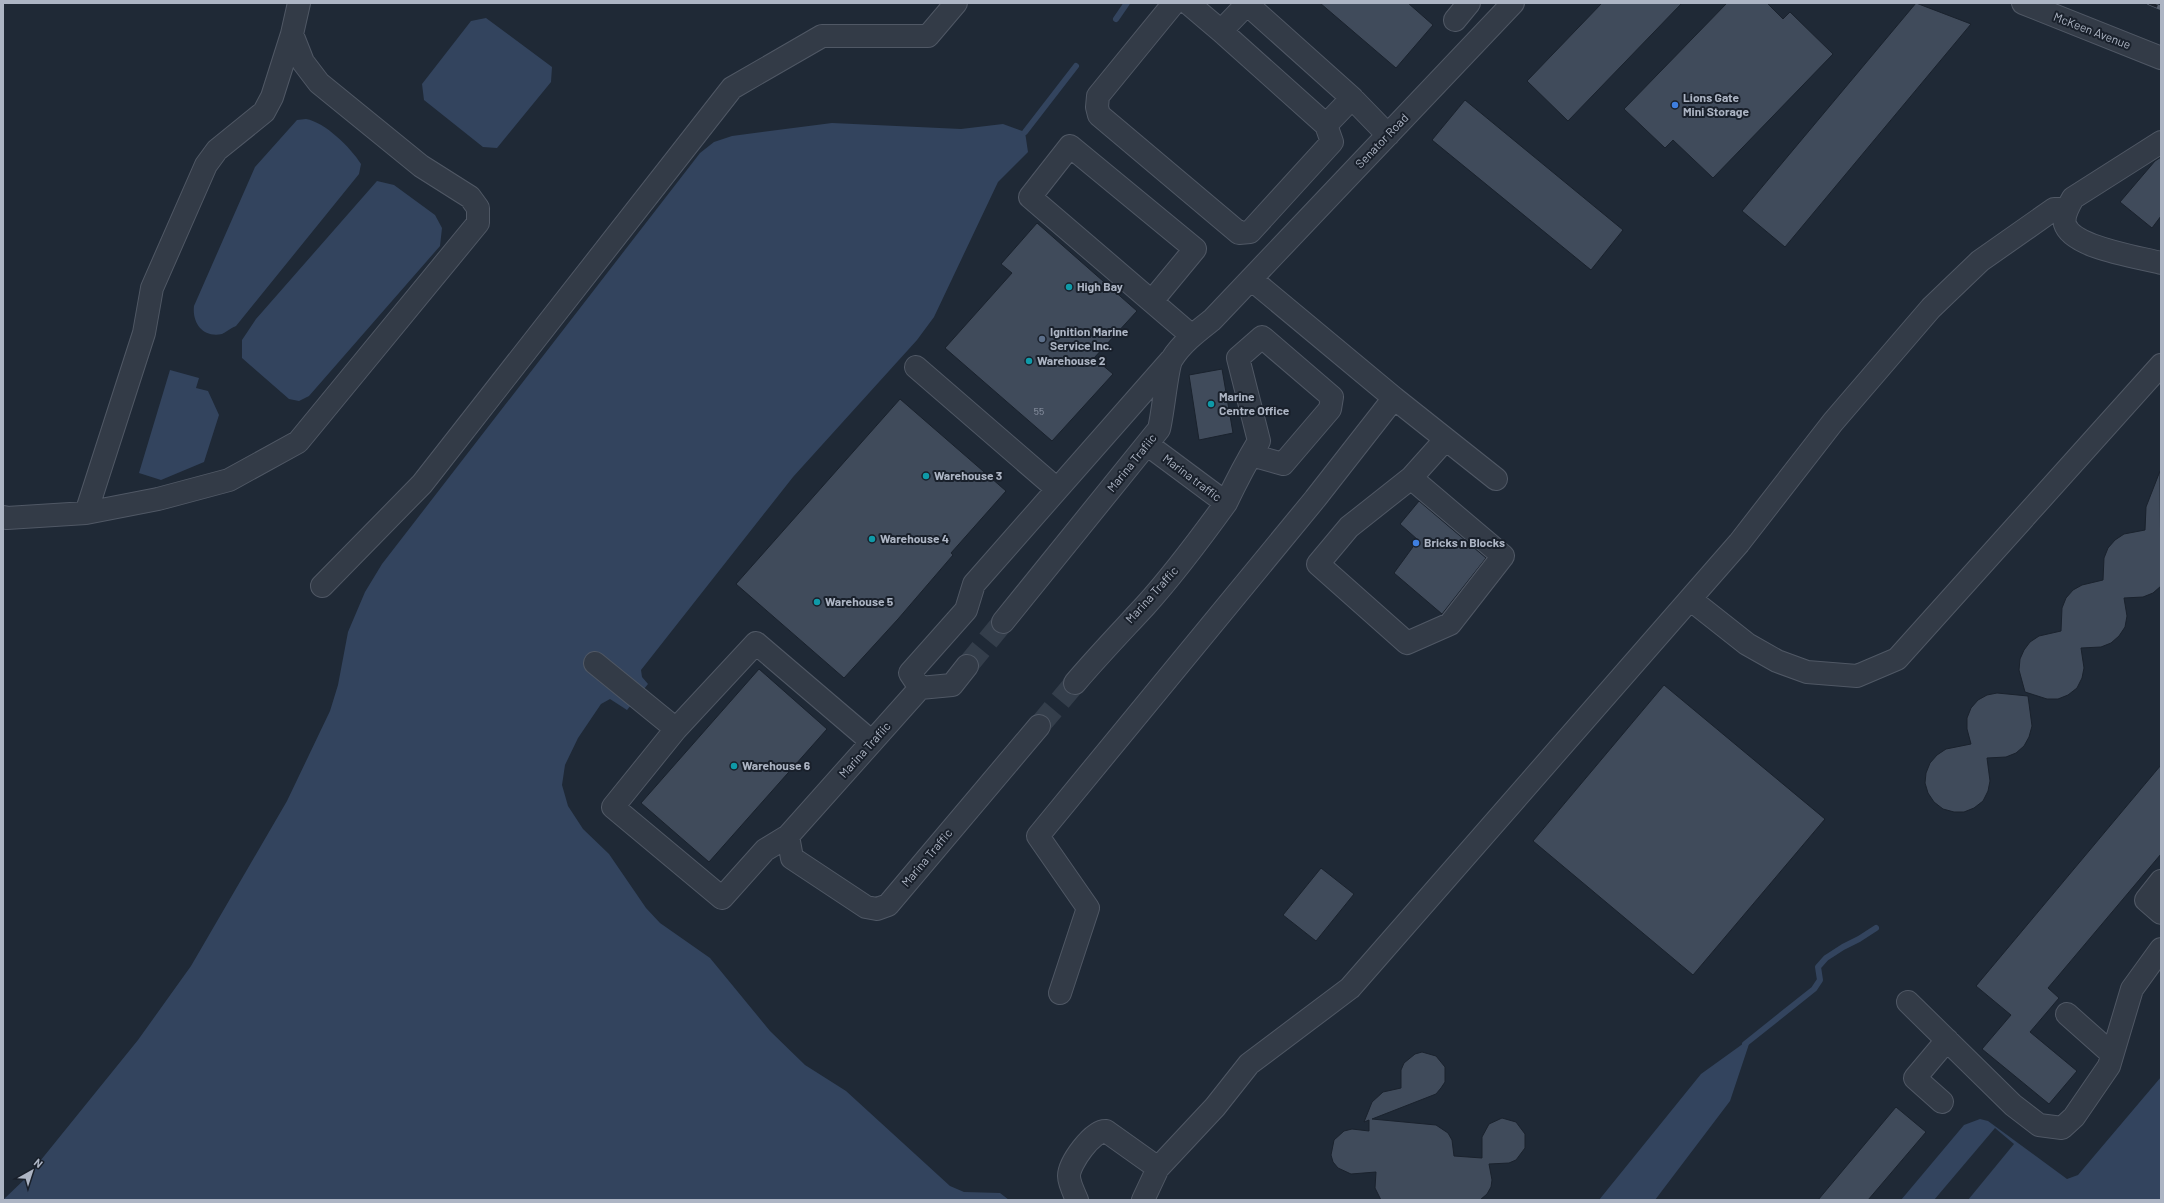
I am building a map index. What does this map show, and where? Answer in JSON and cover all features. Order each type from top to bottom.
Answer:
[{"type":"street","points":[[86,513],[144,333],[152,288],[206,165],[217,150],[254,121],[272,97],[292,34],[299,3]]},
{"type":"street","points":[[322,586],[422,484],[732,88],[822,36],[928,36],[956,3]]},
{"type":"street","points":[[1174,3],[1098,96],[1097,106],[1099,115],[1239,233],[1250,232],[1332,142],[1326,125],[1188,3]]},
{"type":"street","points":[[1455,20],[1469,3]]},
{"type":"street","name":"McKeen Avenue","points":[[2023,3],[2161,58]]},
{"type":"street","points":[[1221,31],[1248,4],[1352,98],[1388,135]]},
{"type":"street","name":"Senator Road","points":[[1251,278],[1388,135],[1506,5]]},
{"type":"street","points":[[3,517],[86,513],[158,499],[229,480],[298,442],[478,223],[478,208],[470,197],[422,166],[319,83],[302,62],[292,34]]},
{"type":"street","points":[[1326,125],[1352,98]]},
{"type":"street","points":[[2161,142],[2073,198],[2067,209],[2065,224],[2072,235],[2093,246],[2161,263]]},
{"type":"street","points":[[1152,301],[1195,249],[1070,146],[1030,197],[1192,336]]},
{"type":"street","points":[[1142,1200],[1158,1168],[1215,1107],[1249,1064],[1350,988],[1739,543],[1833,422],[1931,308],[1980,261],[2054,209],[2067,209]]},
{"type":"street","points":[[967,666],[952,685],[920,688],[910,673],[966,610],[974,584],[1192,336],[1212,320],[1251,278],[1445,440],[1496,479]]},
{"type":"street","name":"Marina traffic","points":[[1148,445],[1226,503],[1251,455],[1259,440],[1238,358],[1262,337],[1332,396],[1330,409],[1283,464],[1251,455]]},
{"type":"street","name":"Marina Trafiic","points":[[1003,622],[1148,445],[1159,429],[1164,414],[1171,360]]},
{"type":"street","points":[[1690,599],[1746,644],[1778,661],[1808,672],[1857,676],[1896,659],[2161,365]]},
{"type":"street","points":[[916,367],[1057,489]]},
{"type":"street","points":[[1060,993],[1088,908],[1038,836],[1315,499],[1394,398]]},
{"type":"street","points":[[1411,478],[1503,556],[1450,624],[1408,643],[1318,564],[1349,527],[1411,478],[1445,440]]},
{"type":"street","name":"Marina Traffic","points":[[1075,683],[1112,640],[1145,606],[1196,544],[1226,503]]},
{"type":"street","points":[[595,663],[676,729],[756,643],[872,742]]},
{"type":"street","name":"Marina Trafiic","points":[[676,729],[613,807],[722,898],[765,850],[788,836],[920,688]]},
{"type":"street","name":"Marina Traffic","points":[[788,836],[792,858],[866,907],[877,909],[888,904],[1039,726]]},
{"type":"street","points":[[2161,881],[2146,900],[2161,913]]},
{"type":"street","points":[[1908,1002],[2013,1105],[2039,1125],[2062,1128],[2074,1117],[2110,1066],[2112,1054],[2132,988],[2161,948]]},
{"type":"street","points":[[2067,1014],[2112,1054]]},
{"type":"street","points":[[1942,1102],[1916,1078],[1947,1040]]},
{"type":"street","points":[[1077,1200],[1069,1177],[1072,1164],[1094,1134],[1101,1131],[1106,1131],[1158,1168]]},
{"type":"water","points":[[486,18],[552,67],[551,82],[497,148],[483,147],[424,100],[422,84],[471,21]]},
{"type":"water","points":[[306,119],[313,121],[329,130],[351,151],[361,164],[359,174],[236,326],[222,334],[209,334],[200,328],[197,323],[194,306],[255,167],[297,120]]},
{"type":"water","points":[[832,123],[961,129],[1003,124],[1025,132],[1028,152],[998,182],[934,317],[917,340],[793,477],[641,670],[642,677],[648,684],[627,710],[610,699],[601,704],[578,738],[565,765],[562,785],[568,806],[583,829],[609,854],[646,908],[660,923],[710,958],[770,1031],[805,1065],[846,1091],[950,1186],[964,1192],[1000,1193],[1009,1200],[3,1200],[28,1176],[138,1040],[191,966],[287,801],[330,711],[338,685],[348,632],[365,592],[382,564],[700,153],[714,142],[732,136]]},
{"type":"water","points":[[377,181],[394,185],[435,215],[442,228],[440,246],[309,396],[299,401],[289,399],[242,358],[242,340],[256,319]]},
{"type":"water","points":[[170,370],[199,378],[196,388],[208,391],[219,415],[204,462],[161,480],[139,473]]},
{"type":"water","points":[[1751,1038],[1730,1101],[1655,1200],[1599,1200],[1701,1074]]},
{"type":"water","points":[[2161,1077],[2161,1200],[1901,1200],[1964,1125],[1980,1119],[1988,1121],[2067,1179],[2078,1175]]},
{"type":"pier","points":[[1995,1128],[2014,1144],[1968,1200],[1934,1200]]},
{"type":"building","points":[[1320,3],[1408,3],[1433,25],[1396,68]]},
{"type":"building","points":[[1602,3],[1682,3],[1568,121],[1527,81]]},
{"type":"building","points":[[1727,3],[1767,3],[1783,19],[1790,12],[1833,54],[1713,178],[1673,140],[1665,148],[1624,109]]},
{"type":"building","points":[[1916,3],[1971,24],[1785,247],[1742,211]]},
{"type":"building","points":[[1465,100],[1623,230],[1591,270],[1432,140]]},
{"type":"building","points":[[2161,157],[2161,216],[2152,228],[2120,202],[2155,161]]},
{"type":"building","name":"Warehouse 2","points":[[1037,223],[1137,311],[1094,358],[1113,374],[1052,441],[945,348],[1012,273],[1001,264]]},
{"type":"building","name":"Marine Centre Office","points":[[1222,369],[1233,433],[1199,440],[1189,375]]},
{"type":"building","points":[[900,399],[1006,491],[951,553],[953,555],[898,619],[844,678],[736,584]]},
{"type":"building","points":[[2160,471],[2161,586],[2153,593],[2143,597],[2124,598],[2127,616],[2125,627],[2119,636],[2111,643],[2101,647],[2081,648],[2084,668],[2082,678],[2077,688],[2068,695],[2058,699],[2047,699],[2025,692],[2019,670],[2020,659],[2024,650],[2030,642],[2039,636],[2061,631],[2062,608],[2066,598],[2073,590],[2082,585],[2103,580],[2104,558],[2108,548],[2115,540],[2124,534],[2145,530],[2146,507]]},
{"type":"building","points":[[1419,501],[1486,558],[1442,614],[1394,573],[1418,540],[1400,524]]},
{"type":"building","name":"Warehouse 6","points":[[759,669],[827,729],[709,862],[641,803]]},
{"type":"building","points":[[1664,685],[1825,819],[1693,975],[1533,841]]},
{"type":"building","points":[[1997,693],[2028,696],[2032,726],[2029,737],[2024,746],[2016,753],[2006,757],[1987,758],[1990,781],[1988,791],[1983,801],[1974,808],[1964,812],[1954,812],[1943,809],[1934,802],[1928,793],[1925,783],[1926,773],[1930,763],[1937,755],[1946,749],[1971,744],[1967,729],[1967,718],[1971,708],[1978,700],[1987,695]]},
{"type":"building","points":[[2161,765],[2161,854],[2048,988],[2059,998],[2030,1032],[2077,1071],[2049,1104],[1982,1049],[2011,1015],[1976,986]]},
{"type":"building","points":[[1321,868],[1354,894],[1316,941],[1283,915]]},
{"type":"building","points":[[1422,1052],[1436,1056],[1445,1067],[1445,1082],[1441,1088],[1436,1094],[1372,1119],[1436,1125],[1448,1133],[1452,1140],[1454,1156],[1482,1158],[1482,1137],[1489,1124],[1502,1118],[1516,1122],[1525,1134],[1525,1148],[1516,1160],[1509,1163],[1489,1164],[1492,1180],[1491,1187],[1487,1194],[1480,1200],[1381,1200],[1375,1188],[1376,1172],[1351,1174],[1338,1168],[1333,1162],[1331,1155],[1334,1140],[1344,1131],[1352,1129],[1369,1131],[1369,1120],[1364,1122],[1372,1102],[1383,1092],[1401,1088],[1401,1070],[1404,1063],[1415,1054]]},
{"type":"building","points":[[1896,1107],[1926,1132],[1868,1200],[1818,1200]]},
{"type":"waterway","points":[[1116,19],[1127,3]]},
{"type":"waterway","points":[[1025,132],[1076,66]]},
{"type":"waterway","points":[[1745,1044],[1814,989],[1820,980],[1818,967],[1826,958],[1876,928]]},
{"type":"tunnel","points":[[967,666],[1003,622]]},
{"type":"tunnel","points":[[1039,726],[1075,683]]},
{"type":"railway","points":[[2149,3],[2161,8]]},
{"type":"place","name":"Lions Gate Mini Storage","points":[[1675,105]]},
{"type":"place","name":"High Bay","points":[[1069,287]]},
{"type":"place","name":"Ignition Marine Service Inc.","points":[[1042,339]]},
{"type":"place","name":"Warehouse 2","points":[[1029,361]]},
{"type":"place","name":"Marine Centre Office","points":[[1211,404]]},
{"type":"place","name":"Warehouse 3","points":[[926,476]]},
{"type":"place","name":"Warehouse 4","points":[[872,539]]},
{"type":"place","name":"Bricks n Blocks","points":[[1416,543]]},
{"type":"place","name":"Warehouse 5","points":[[817,602]]},
{"type":"place","name":"Warehouse 6","points":[[734,766]]}]
